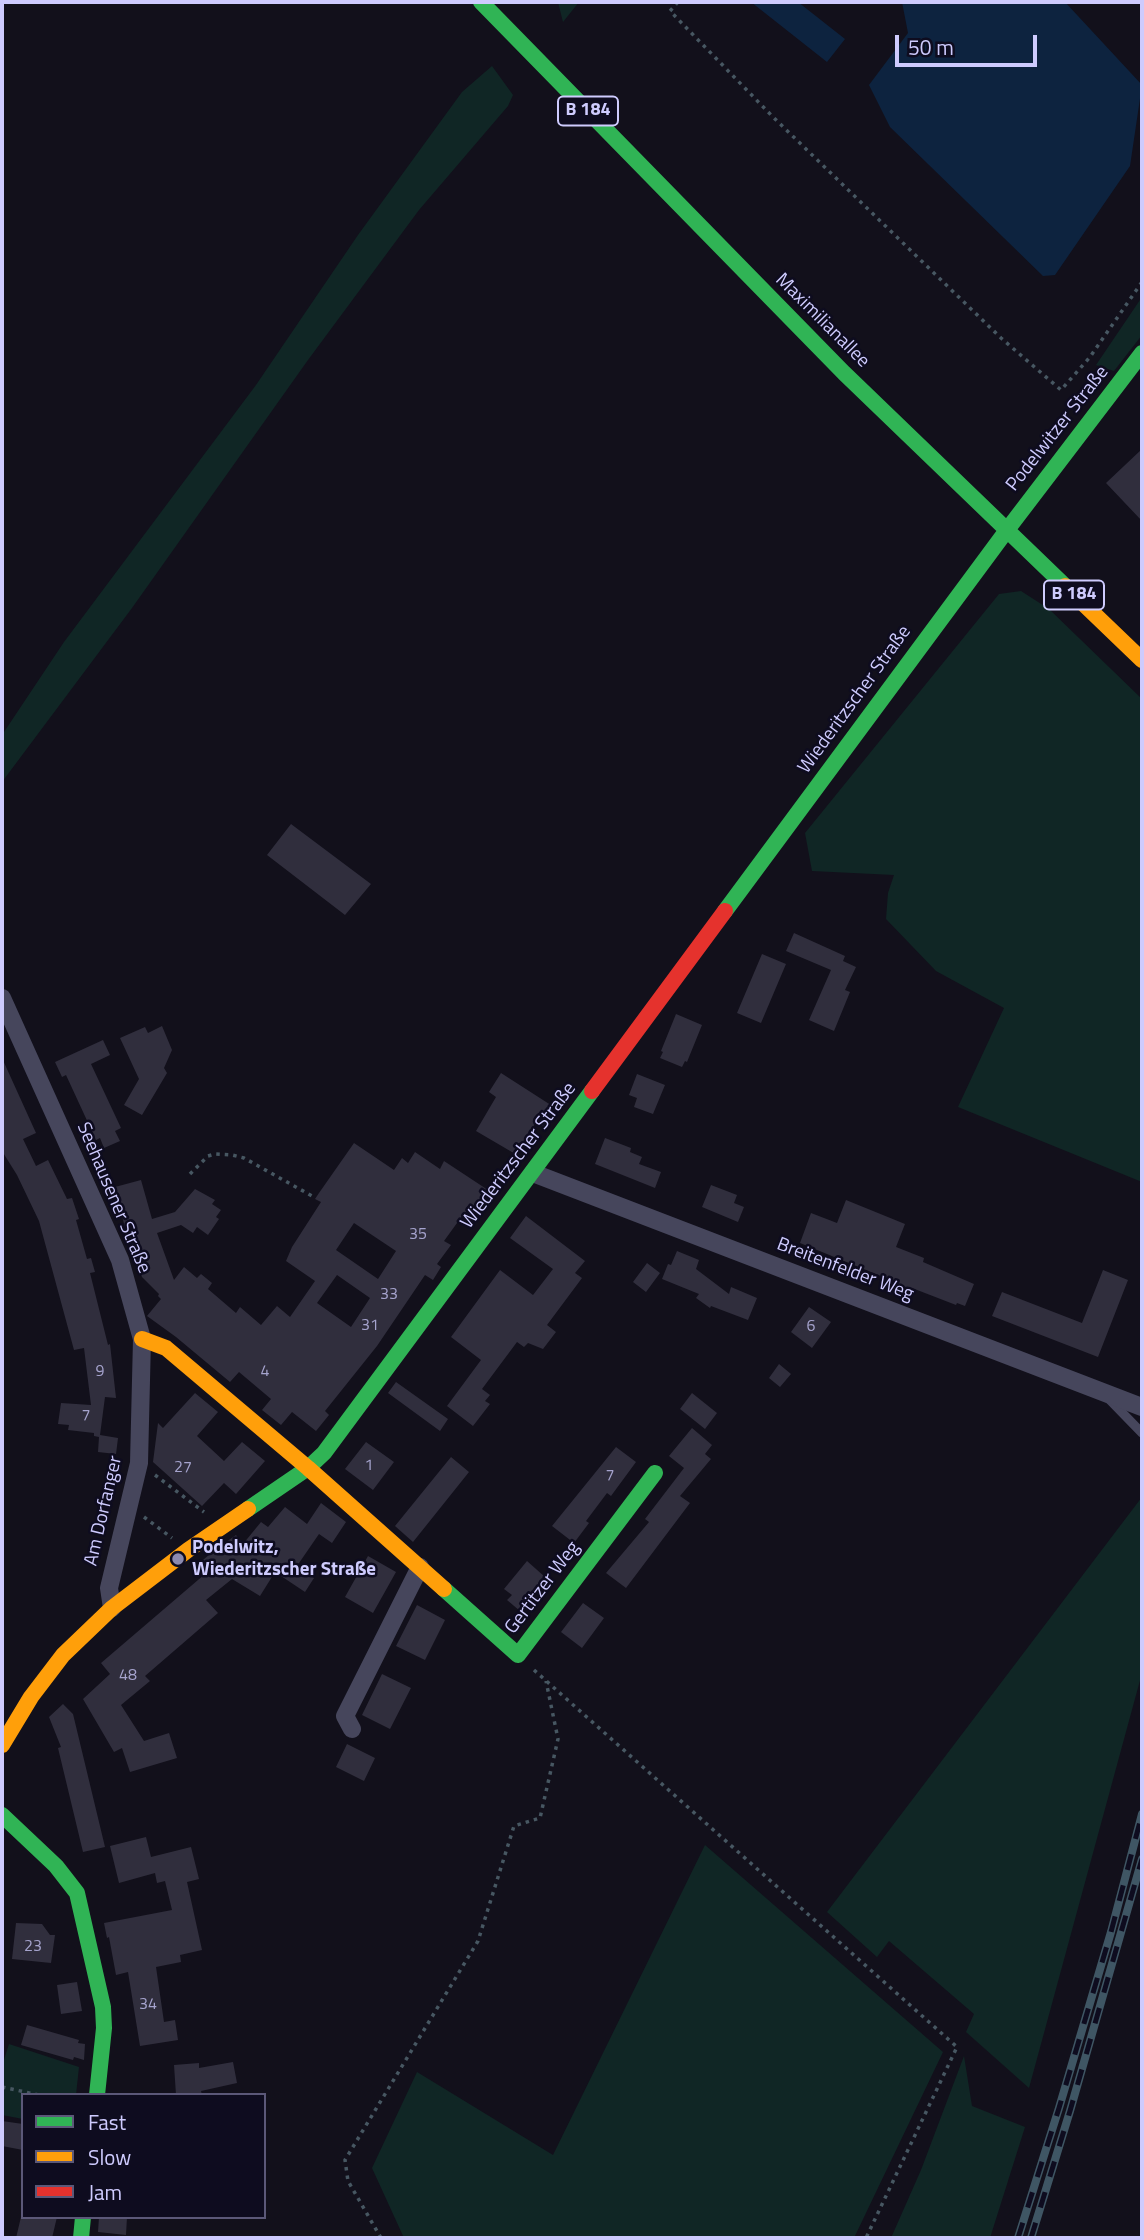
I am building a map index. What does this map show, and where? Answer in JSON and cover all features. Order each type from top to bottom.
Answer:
[{"type":"street","name":"Maximilianallee","points":[[481,2],[844,373],[1142,660]]},
{"type":"street","name":"Podelwitzer Straße","points":[[1007,530],[1142,353]]},
{"type":"street","name":"Wiederitzscher Straße","points":[[2,1745],[31,1697],[63,1655],[112,1608],[188,1550],[308,1468],[324,1453],[1007,530]]},
{"type":"street","name":"Seehausener Straße","points":[[2,998],[120,1260],[142,1339]]},
{"type":"street","name":"Breitenfelder Weg","points":[[533,1173],[1142,1407]]},
{"type":"street","name":"Am Dorfanger","points":[[112,1608],[108,1588],[139,1463],[142,1339]]},
{"type":"street","points":[[142,1339],[166,1348],[308,1468]]},
{"type":"street","name":"Gertitzer Weg","points":[[308,1468],[518,1655],[656,1474]]},
{"type":"street","points":[[352,1728],[345,1716],[420,1567]]},
{"type":"street","points":[[2,1815],[56,1866],[77,1893],[103,2007],[97,2093]]},
{"type":"street","points":[[81,2238],[83,2219]]},
{"type":"lane","points":[[1102,1392],[1142,1433]]},
{"type":"path","points":[[678,2],[670,11],[773,117],[1001,338],[1061,390],[1090,357],[1142,282]]},
{"type":"path","points":[[190,1174],[208,1156],[232,1155],[244,1158],[312,1196]]},
{"type":"path","points":[[139,1463],[223,1526]]},
{"type":"path","points":[[128,1506],[188,1550]]},
{"type":"path","points":[[518,1655],[957,2047],[866,2238]]},
{"type":"path","points":[[381,2238],[348,2181],[345,2160],[478,1941],[514,1826],[540,1818],[558,1739],[545,1679]]},
{"type":"path","points":[[2,2087],[30,2093]]},
{"type":"green space","points":[[558,2],[579,2],[563,22]]},
{"type":"green space","points":[[492,66],[513,95],[508,106],[419,210],[308,360],[132,608],[2,782],[2,735],[64,642],[256,385],[358,235],[462,92]]},
{"type":"green space","points":[[1142,297],[1142,335],[1114,371],[1096,365]]},
{"type":"green space","points":[[1021,591],[1049,609],[1142,699],[1142,1182],[958,1107],[1004,1008],[936,971],[886,919],[888,893],[894,875],[812,871],[805,833],[999,594]]},
{"type":"green space","points":[[1142,1497],[1142,1673],[1029,2088],[966,2032],[974,2014],[889,1941],[877,1957],[827,1912]]},
{"type":"green space","points":[[705,1845],[943,2052],[854,2238],[404,2238],[372,2168],[417,2072],[553,2155]]},
{"type":"green space","points":[[9,2044],[79,2067],[76,2093],[21,2093],[21,2119],[2,2115],[2,2066]]},
{"type":"green space","points":[[964,2056],[972,2106],[1025,2127],[990,2238],[891,2238],[921,2170]]},
{"type":"water","points":[[751,2],[798,2],[845,39],[827,62]]},
{"type":"water","points":[[902,2],[1065,2],[1142,85],[1130,166],[1055,275],[1043,276],[890,127],[869,85],[908,33]]},
{"type":"building","points":[[1142,449],[1142,521],[1106,483]]},
{"type":"building","points":[[291,824],[371,884],[345,915],[267,855]]},
{"type":"building","points":[[794,933],[845,956],[843,961],[856,967],[845,990],[850,992],[834,1031],[809,1020],[831,970],[786,951]]},
{"type":"building","points":[[762,954],[786,964],[761,1023],[737,1013]]},
{"type":"building","points":[[676,1014],[702,1025],[687,1062],[685,1061],[682,1067],[660,1058]]},
{"type":"building","points":[[162,1026],[172,1050],[164,1068],[167,1073],[142,1115],[124,1105],[139,1079],[120,1038],[145,1027],[148,1033]]},
{"type":"building","points":[[103,1040],[110,1055],[91,1064],[121,1128],[115,1131],[120,1141],[104,1148],[100,1138],[96,1140],[66,1075],[62,1077],[55,1062]]},
{"type":"building","points":[[2,1058],[36,1133],[23,1139],[36,1166],[48,1160],[67,1199],[72,1198],[87,1259],[91,1258],[95,1272],[90,1273],[108,1345],[110,1344],[116,1398],[105,1397],[100,1435],[118,1438],[116,1454],[98,1452],[99,1437],[94,1436],[94,1433],[68,1430],[69,1425],[58,1424],[61,1403],[91,1405],[84,1348],[74,1350],[39,1221],[2,1151]]},
{"type":"building","points":[[501,1073],[557,1109],[544,1127],[536,1122],[517,1155],[476,1131],[496,1097],[489,1092]]},
{"type":"building","points":[[637,1074],[665,1085],[653,1114],[634,1107],[637,1098],[629,1095]]},
{"type":"building","points":[[605,1138],[631,1148],[630,1152],[642,1157],[639,1164],[661,1172],[655,1188],[595,1164]]},
{"type":"building","points":[[354,1143],[394,1170],[402,1158],[408,1163],[415,1152],[440,1169],[444,1161],[491,1192],[474,1218],[465,1212],[444,1241],[451,1245],[437,1264],[441,1267],[433,1280],[425,1275],[377,1346],[325,1411],[329,1415],[316,1431],[292,1412],[281,1425],[262,1410],[271,1399],[239,1372],[230,1382],[147,1316],[161,1299],[142,1277],[125,1228],[115,1187],[141,1180],[152,1219],[175,1212],[195,1189],[215,1200],[212,1204],[221,1210],[216,1217],[219,1219],[208,1235],[197,1227],[193,1233],[181,1225],[157,1233],[174,1280],[184,1267],[197,1278],[201,1274],[212,1283],[208,1289],[236,1313],[240,1307],[261,1325],[277,1306],[290,1317],[315,1281],[286,1261],[321,1202],[315,1199]],"holes":[[[354,1223],[396,1251],[378,1279],[336,1250]],[[337,1275],[370,1298],[351,1327],[317,1303]]]},
{"type":"building","points":[[711,1185],[737,1195],[734,1203],[744,1207],[738,1222],[702,1207]]},
{"type":"building","points":[[846,1200],[905,1224],[896,1247],[974,1284],[965,1306],[912,1288],[909,1296],[895,1290],[898,1283],[800,1243],[811,1213],[837,1223]]},
{"type":"building","points":[[526,1216],[585,1261],[575,1273],[582,1278],[547,1325],[556,1332],[543,1349],[528,1343],[524,1347],[517,1342],[482,1389],[490,1395],[485,1401],[490,1404],[473,1426],[447,1406],[481,1360],[451,1337],[500,1270],[533,1295],[553,1269],[510,1238]]},
{"type":"building","points":[[677,1251],[699,1260],[696,1269],[729,1294],[731,1287],[757,1298],[748,1320],[711,1306],[710,1308],[696,1298],[699,1294],[662,1279]]},
{"type":"building","points":[[647,1263],[660,1273],[646,1292],[633,1282]]},
{"type":"building","points":[[1103,1270],[1128,1280],[1098,1357],[992,1316],[1002,1292],[1082,1323]]},
{"type":"building","points":[[809,1307],[831,1322],[812,1348],[791,1332]]},
{"type":"building","points":[[779,1364],[791,1374],[780,1387],[769,1378]]},
{"type":"building","points":[[396,1382],[448,1419],[440,1431],[388,1393]]},
{"type":"building","points":[[195,1393],[218,1412],[197,1436],[224,1461],[242,1442],[265,1461],[236,1494],[224,1483],[202,1506],[153,1462],[158,1423],[163,1428]]},
{"type":"building","points":[[692,1393],[717,1413],[705,1429],[680,1409]]},
{"type":"building","points":[[692,1428],[712,1445],[705,1454],[711,1459],[680,1496],[690,1503],[626,1588],[606,1573],[649,1522],[645,1519],[684,1468],[669,1456]]},
{"type":"building","points":[[366,1442],[394,1462],[373,1490],[345,1469]]},
{"type":"building","points":[[616,1447],[636,1462],[611,1496],[607,1493],[586,1521],[589,1523],[574,1543],[552,1526]]},
{"type":"building","points":[[451,1457],[469,1472],[413,1542],[395,1526]]},
{"type":"building","points":[[321,1503],[346,1522],[332,1543],[319,1534],[297,1566],[314,1578],[305,1592],[275,1572],[260,1596],[232,1579],[206,1600],[218,1613],[145,1676],[150,1681],[121,1705],[144,1741],[169,1733],[177,1758],[130,1772],[122,1748],[114,1752],[83,1699],[110,1674],[101,1663],[205,1574],[197,1565],[216,1549],[236,1535],[243,1544],[261,1522],[268,1527],[285,1507],[307,1524]]},
{"type":"building","points":[[368,1556],[396,1572],[373,1613],[345,1597]]},
{"type":"building","points":[[527,1561],[545,1577],[520,1611],[507,1600],[512,1595],[504,1589]]},
{"type":"building","points":[[583,1603],[604,1618],[582,1648],[561,1632]]},
{"type":"building","points":[[417,1605],[445,1620],[425,1660],[396,1646]]},
{"type":"building","points":[[382,1674],[411,1688],[390,1729],[362,1715]]},
{"type":"building","points":[[63,1704],[73,1714],[105,1847],[83,1852],[58,1748],[61,1747],[49,1717]]},
{"type":"building","points":[[347,1744],[375,1758],[364,1781],[336,1767]]},
{"type":"building","points":[[146,1837],[151,1857],[191,1847],[199,1879],[187,1882],[202,1950],[180,1955],[181,1962],[156,1967],[164,2022],[175,2020],[178,2040],[140,2046],[128,1972],[116,1975],[104,1923],[172,1910],[165,1881],[157,1883],[155,1873],[119,1883],[110,1846]]},
{"type":"building","points":[[16,1923],[42,1924],[50,1935],[55,1935],[51,1963],[12,1959]]},
{"type":"building","points":[[77,1982],[82,2011],[61,2014],[57,1985]]},
{"type":"building","points":[[27,2025],[79,2040],[78,2043],[85,2044],[84,2060],[74,2057],[73,2060],[21,2045]]},
{"type":"building","points":[[233,2062],[237,2083],[202,2093],[176,2093],[174,2065],[199,2063],[199,2068]]},
{"type":"building","points":[[2,2121],[21,2124],[21,2150],[2,2146]]},
{"type":"building","points":[[21,2217],[57,2219],[52,2238],[16,2238]]},
{"type":"building","points":[[99,2219],[127,2219],[126,2235],[98,2232]]},
{"type":"railway","points":[[1018,2238],[1111,1932],[1142,1814]]},
{"type":"railway","points":[[1031,2238],[1142,1859]]},
{"type":"traffic: fast","points":[[481,2],[844,373],[1065,586]]},
{"type":"traffic: fast","points":[[725,911],[1007,530],[1142,353]]},
{"type":"traffic: fast","points":[[248,1509],[308,1468],[324,1453],[592,1091]]},
{"type":"traffic: fast","points":[[444,1589],[518,1655],[655,1473]]},
{"type":"traffic: fast","points":[[2,1815],[56,1866],[77,1893],[103,2007],[104,2028],[97,2093]]},
{"type":"traffic: fast","points":[[81,2238],[83,2219]]},
{"type":"traffic: slow","points":[[1065,586],[1142,660]]},
{"type":"traffic: slow","points":[[142,1339],[166,1348],[308,1468],[444,1589]]},
{"type":"traffic: slow","points":[[2,1745],[31,1697],[63,1655],[112,1608],[188,1550],[248,1509]]},
{"type":"traffic: jam","points":[[592,1091],[725,911]]},
{"type":"place","name":"Podelwitz, Wiederitzscher Straße","points":[[178,1559]]}]
